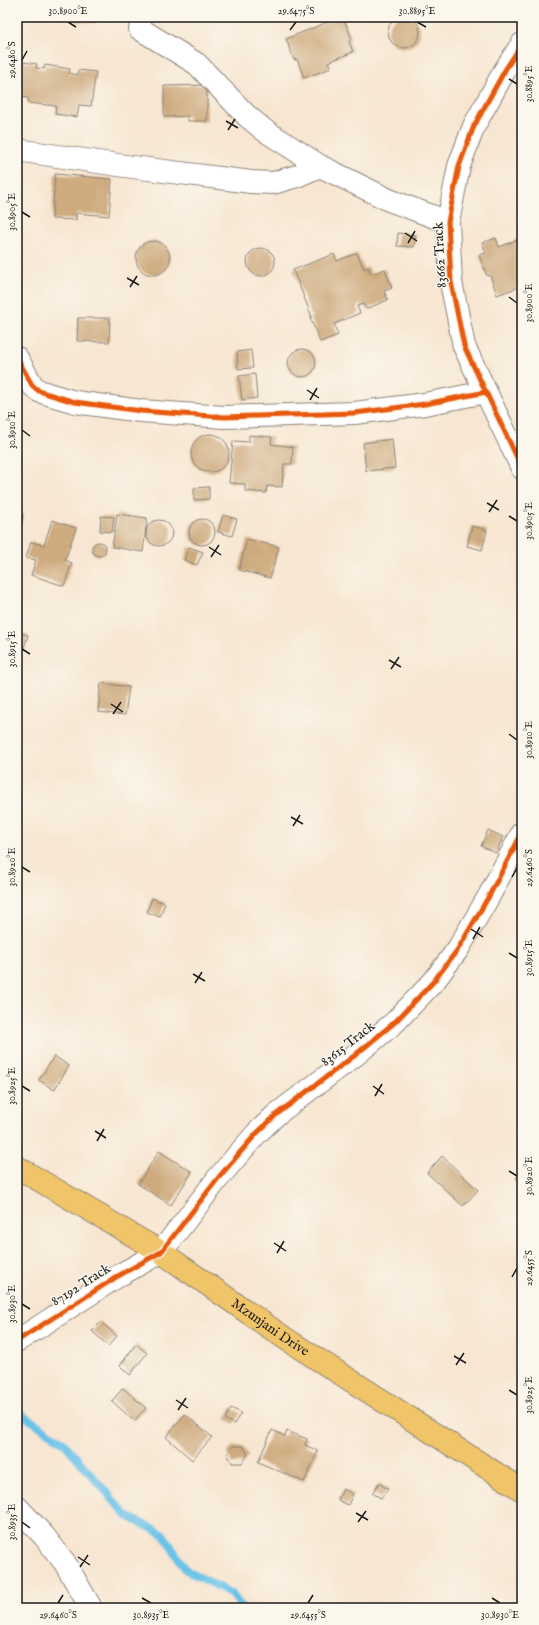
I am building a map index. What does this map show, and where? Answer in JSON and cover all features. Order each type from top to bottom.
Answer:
[{"type":"main road","name":"Mzunjani Drive","points":[[17,1167],[161,1252],[286,1339],[522,1490]]},
{"type":"street","points":[[140,29],[197,64],[252,121],[320,166],[389,200],[448,222]]},
{"type":"street","name":"83662 Track","points":[[522,44],[505,70],[474,126],[459,166],[448,222],[451,282],[464,346],[522,468]]},
{"type":"street","points":[[17,150],[125,166],[251,182],[273,183],[297,176],[320,166]]},
{"type":"street","points":[[17,358],[32,385],[40,391]]},
{"type":"street","points":[[17,389],[40,391],[75,402],[141,410],[224,417],[355,413],[425,404],[486,392]]},
{"type":"street","name":"83615 Track","points":[[161,1252],[219,1177],[277,1114],[360,1051],[394,1022],[434,981],[458,949],[520,845]]},
{"type":"street","name":"87192 Track","points":[[17,1341],[112,1279],[161,1252]]},
{"type":"street","points":[[18,1513],[65,1562],[91,1608]]},
{"type":"building","points":[[401,16],[407,16],[416,20],[420,32],[416,44],[407,48],[401,48],[392,44],[388,35],[388,29],[392,20]]},
{"type":"building","points":[[75,17],[96,17],[95,23],[74,21]]},
{"type":"building","points":[[343,17],[352,39],[349,41],[353,52],[328,62],[331,68],[304,78],[297,59],[294,60],[286,39]]},
{"type":"building","points":[[17,61],[37,64],[36,68],[44,69],[45,65],[70,69],[69,73],[77,75],[78,70],[96,72],[91,106],[79,105],[77,117],[55,114],[56,106],[28,103],[28,98],[17,96]]},
{"type":"building","points":[[207,85],[207,121],[188,121],[188,116],[164,117],[164,86]]},
{"type":"building","points":[[55,174],[112,179],[109,216],[76,213],[76,220],[52,219]]},
{"type":"building","points":[[398,233],[416,235],[414,247],[397,246]]},
{"type":"building","points":[[496,238],[499,247],[522,238],[522,277],[520,278],[522,286],[497,295],[490,275],[487,276],[479,255],[486,253],[482,243]]},
{"type":"building","points":[[150,241],[156,241],[160,242],[167,248],[170,258],[169,265],[163,272],[156,275],[150,275],[146,274],[139,268],[136,261],[136,255],[137,251],[143,244]]},
{"type":"building","points":[[261,248],[267,249],[271,252],[274,256],[274,268],[271,272],[267,275],[261,276],[255,275],[251,272],[248,268],[247,262],[248,256],[251,252],[255,249]]},
{"type":"building","points":[[357,253],[364,269],[368,267],[371,274],[385,269],[392,288],[384,291],[388,300],[366,309],[363,304],[357,306],[360,313],[334,324],[338,335],[320,342],[310,317],[312,317],[293,270],[334,254],[337,261]]},
{"type":"building","points":[[78,318],[110,318],[109,342],[77,341]]},
{"type":"building","points":[[302,349],[312,353],[316,363],[312,373],[302,377],[292,373],[288,363],[292,353]]},
{"type":"building","points":[[251,350],[253,368],[238,369],[237,352]]},
{"type":"building","points":[[255,374],[257,398],[242,400],[239,376]]},
{"type":"building","points":[[206,434],[214,434],[224,439],[228,446],[228,460],[224,467],[214,472],[206,472],[196,467],[194,464],[191,457],[191,449],[196,439],[199,437]]},
{"type":"building","points":[[249,435],[272,437],[271,444],[293,447],[292,464],[284,464],[282,487],[267,486],[266,493],[245,491],[245,484],[229,483],[233,441],[249,442]]},
{"type":"building","points":[[392,439],[395,468],[366,471],[363,443]]},
{"type":"building","points":[[209,487],[209,499],[194,500],[194,488]]},
{"type":"building","points":[[17,505],[21,510],[23,517],[17,530]]},
{"type":"building","points":[[117,514],[147,518],[143,552],[112,547]]},
{"type":"building","points":[[223,515],[237,519],[232,536],[218,532]]},
{"type":"building","points":[[101,516],[114,517],[112,532],[100,531]]},
{"type":"building","points":[[202,519],[211,523],[215,532],[211,541],[202,545],[193,541],[189,532],[193,523]]},
{"type":"building","points":[[52,520],[76,528],[65,560],[72,563],[64,586],[31,575],[36,560],[26,558],[31,542],[44,545]]},
{"type":"building","points":[[159,520],[168,524],[172,533],[168,542],[159,546],[150,542],[146,533],[150,524]]},
{"type":"building","points":[[472,526],[487,530],[482,550],[467,546]]},
{"type":"building","points":[[247,539],[279,547],[270,578],[239,570]]},
{"type":"building","points":[[96,542],[102,542],[106,546],[106,552],[102,556],[96,556],[92,552],[92,546]]},
{"type":"building","points":[[189,547],[203,552],[197,565],[184,560]]},
{"type":"building","points":[[17,632],[28,635],[23,651],[17,649]]},
{"type":"building","points":[[101,683],[129,687],[125,715],[98,712]]},
{"type":"building","points":[[488,830],[503,837],[496,853],[481,846]]},
{"type":"building","points":[[152,898],[165,903],[160,917],[147,912]]},
{"type":"building","points":[[54,1056],[69,1066],[54,1090],[39,1080]]},
{"type":"building","points":[[159,1151],[192,1172],[171,1205],[138,1184]]},
{"type":"building","points":[[442,1156],[478,1190],[463,1206],[427,1173]]},
{"type":"building","points":[[522,1172],[522,1185],[516,1178]]},
{"type":"building","points":[[101,1322],[117,1336],[108,1346],[92,1331]]},
{"type":"building","points":[[136,1344],[147,1353],[130,1375],[120,1366]]},
{"type":"building","points":[[123,1388],[146,1408],[134,1421],[112,1401]]},
{"type":"building","points":[[231,1408],[241,1413],[234,1424],[225,1419]]},
{"type":"building","points":[[185,1414],[212,1437],[192,1460],[166,1437]]},
{"type":"building","points":[[272,1430],[285,1436],[287,1431],[307,1439],[305,1445],[318,1451],[304,1482],[258,1462]]},
{"type":"building","points":[[233,1446],[243,1446],[248,1455],[242,1463],[232,1463],[227,1454]]},
{"type":"building","points":[[379,1483],[388,1489],[381,1498],[372,1493]]},
{"type":"building","points":[[343,1489],[353,1494],[348,1505],[338,1500]]},
{"type":"waterway","points":[[17,1396],[20,1387]]},
{"type":"waterway","points":[[17,1411],[63,1442],[127,1516],[163,1534],[186,1570],[232,1594],[242,1608]]},
{"type":"cycle path","points":[[522,44],[505,70],[474,126],[459,166],[448,222],[451,282],[464,346],[522,468]]},
{"type":"cycle path","points":[[17,358],[32,385],[39,391],[75,402],[141,411],[224,417],[355,413],[425,404],[486,392]]},
{"type":"cycle path","points":[[17,1341],[118,1276],[161,1252],[219,1177],[256,1134],[277,1114],[354,1056],[395,1022],[434,981],[458,949],[489,896],[522,833]]}]
